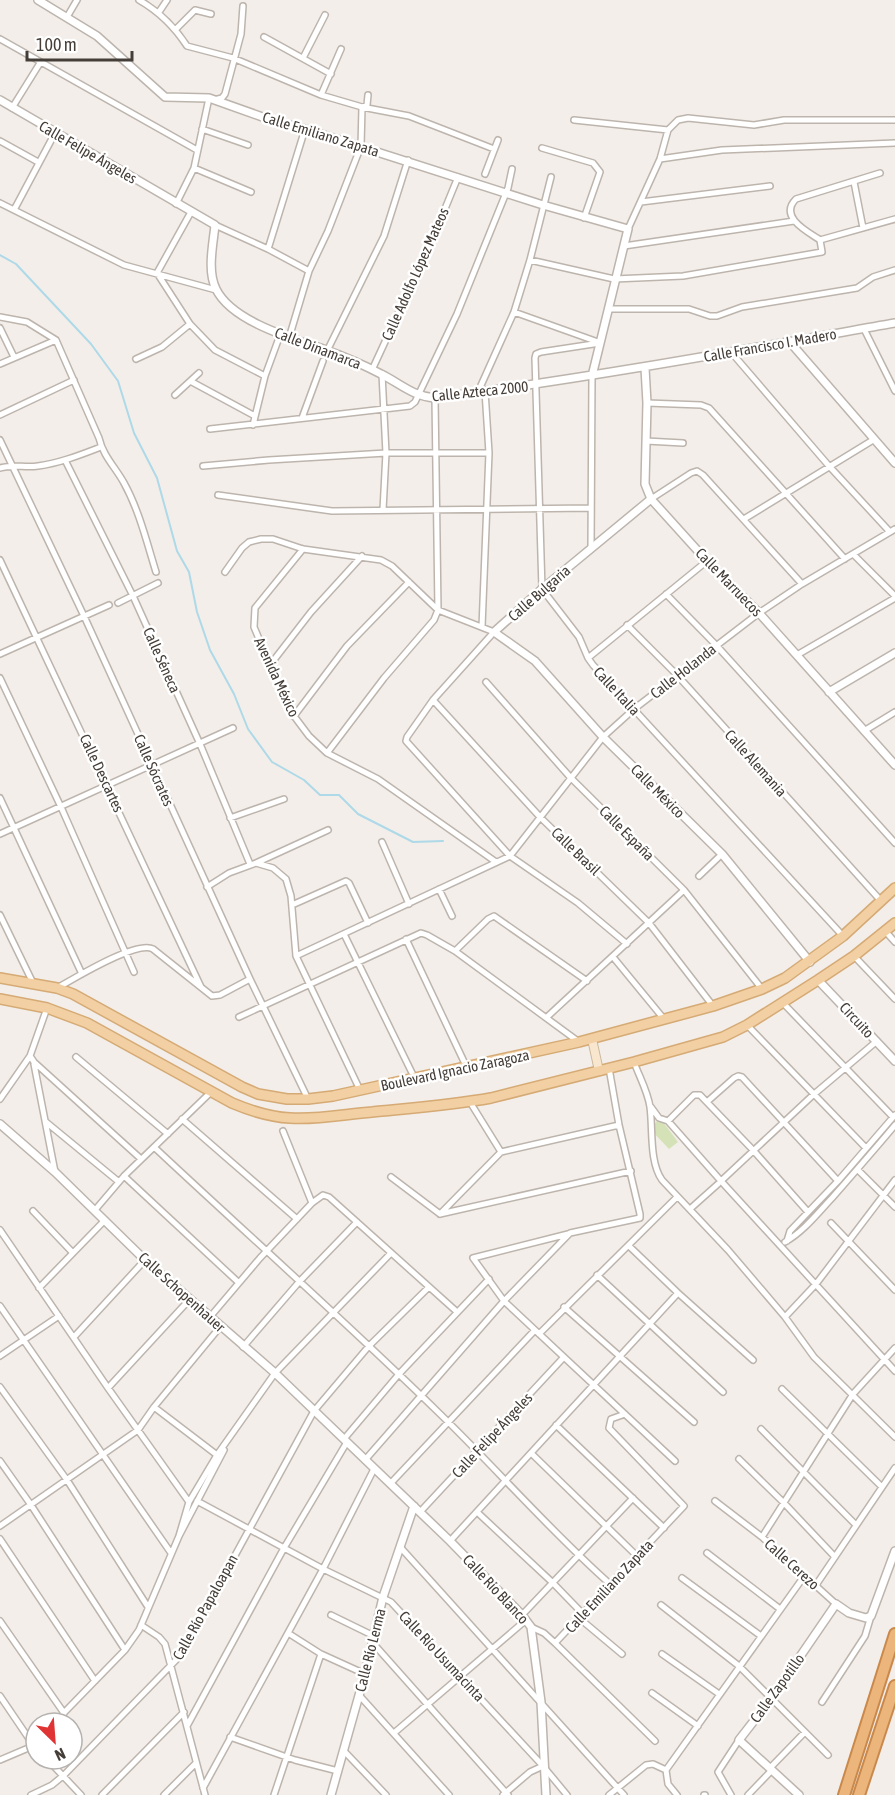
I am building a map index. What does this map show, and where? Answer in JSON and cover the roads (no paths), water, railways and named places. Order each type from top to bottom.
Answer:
[{"type":"highway","points":[[844,1795],[895,1634]]},
{"type":"highway","points":[[860,1795],[895,1686]]},
{"type":"main road","name":"Boulevard Ignacio Zaragoza","points":[[0,978],[57,988],[90,1002],[242,1087],[272,1097],[308,1100],[467,1068],[592,1039],[713,1006],[762,989],[810,962],[843,936],[895,888]]},
{"type":"main road","name":"Boulevard Ignacio Zaragoza","points":[[0,999],[47,1008],[87,1023],[232,1103],[270,1116],[292,1118],[470,1102],[604,1070],[723,1037],[747,1025],[818,980],[854,956],[895,923]]},
{"type":"main road","points":[[592,1039],[604,1070]]},
{"type":"street","name":"Calle Emiliano Zapata","points":[[38,0],[108,45],[165,97],[212,99],[272,120],[408,160],[543,205],[628,230]]},
{"type":"street","points":[[67,17],[77,0]]},
{"type":"street","points":[[139,0],[159,12],[176,29],[187,45],[233,58],[321,95],[362,107],[409,116],[494,149]]},
{"type":"street","points":[[159,12],[167,0]]},
{"type":"street","points":[[176,204],[194,168],[202,129],[212,99],[224,96],[241,34],[243,6]]},
{"type":"street","points":[[176,29],[195,10],[211,14]]},
{"type":"street","points":[[303,58],[325,15]]},
{"type":"street","points":[[264,37],[331,74]]},
{"type":"street","points":[[0,39],[197,150]]},
{"type":"street","points":[[321,95],[341,49]]},
{"type":"street","points":[[12,108],[40,63]]},
{"type":"street","points":[[362,107],[367,105],[368,95]]},
{"type":"street","name":"Calle Felipe Ángeles","points":[[0,100],[215,225]]},
{"type":"street","points":[[289,338],[309,272],[328,231],[361,146],[362,107]]},
{"type":"street","points":[[591,549],[592,376],[614,279],[628,230],[660,159],[668,131],[678,120],[688,118],[754,125],[784,120],[895,120]]},
{"type":"street","points":[[574,120],[668,131]]},
{"type":"street","points":[[202,129],[248,145]]},
{"type":"street","points":[[268,249],[305,129]]},
{"type":"street","points":[[14,210],[55,133]]},
{"type":"street","points":[[485,174],[498,140]]},
{"type":"street","points":[[0,141],[38,162]]},
{"type":"street","points":[[660,159],[722,150],[895,142]]},
{"type":"street","points":[[542,148],[593,163],[598,167],[600,172],[584,218]]},
{"type":"street","points":[[327,351],[384,236],[408,160]]},
{"type":"street","points":[[194,168],[251,192]]},
{"type":"street","points":[[419,396],[457,314],[506,192],[512,169]]},
{"type":"street","points":[[530,260],[614,279],[682,276],[822,252],[820,240],[794,221],[790,210],[791,204],[796,200],[880,173]]},
{"type":"street","name":"Calle Adolfo López Mateos","points":[[372,370],[433,238],[458,177]]},
{"type":"street","points":[[482,627],[489,453],[481,392],[514,312],[551,177]]},
{"type":"street","points":[[854,182],[863,228]]},
{"type":"street","points":[[641,202],[770,186]]},
{"type":"street","points":[[0,203],[124,265],[216,290]]},
{"type":"street","points":[[157,273],[191,212]]},
{"type":"street","points":[[820,240],[895,219]]},
{"type":"street","points":[[624,246],[794,221]]},
{"type":"street","points":[[216,290],[212,267],[215,225],[268,249],[309,272]]},
{"type":"street","points":[[609,309],[689,309],[717,316],[742,307],[857,288],[873,277],[895,270]]},
{"type":"street","points":[[157,273],[190,324],[215,350],[265,376]]},
{"type":"street","name":"Calle Dinamarca","points":[[216,290],[242,315],[280,335],[327,351],[382,374],[419,396]]},
{"type":"street","points":[[514,312],[600,343]]},
{"type":"street","points":[[0,317],[27,322],[56,340],[101,447],[134,503],[156,573]]},
{"type":"street","name":"Calle Francisco I. Madero","points":[[645,368],[895,323]]},
{"type":"street","points":[[136,359],[162,347],[190,324]]},
{"type":"street","points":[[0,328],[14,357]]},
{"type":"street","points":[[864,329],[895,391]]},
{"type":"street","points":[[253,425],[265,376],[280,335]]},
{"type":"street","points":[[0,364],[56,340]]},
{"type":"street","points":[[789,342],[895,463]]},
{"type":"street","points":[[542,589],[536,354],[600,343]]},
{"type":"street","points":[[731,352],[829,466],[892,531]]},
{"type":"street","points":[[302,418],[323,361]]},
{"type":"street","points":[[645,368],[647,403],[645,484],[651,499]]},
{"type":"street","name":"Calle Azteca 2000","points":[[210,429],[410,406],[419,396],[435,398],[645,368]]},
{"type":"street","points":[[175,394],[199,374]]},
{"type":"street","points":[[382,374],[386,453],[383,510]]},
{"type":"street","points":[[0,415],[74,380]]},
{"type":"street","points":[[192,382],[255,416]]},
{"type":"street","points":[[327,753],[384,678],[434,620],[438,610],[435,398]]},
{"type":"street","points":[[647,403],[705,406],[845,559]]},
{"type":"street","name":"Calle Sócrates","points":[[0,440],[308,1100]]},
{"type":"street","points":[[802,584],[744,519],[873,440]]},
{"type":"street","points":[[646,441],[683,444]]},
{"type":"street","points":[[0,468],[13,465],[36,466],[65,460],[101,447]]},
{"type":"street","points":[[203,466],[386,453],[489,453]]},
{"type":"street","name":"Calle Séneca","points":[[65,460],[133,596],[200,744],[230,818],[253,863]]},
{"type":"street","name":"Calle Bulgaria","points":[[510,856],[406,741],[407,737],[433,700],[494,632],[651,499],[697,471],[744,519]]},
{"type":"street","points":[[218,495],[332,511],[591,508]]},
{"type":"street","name":"Calle Marruecos","points":[[651,499],[707,561],[759,613],[895,765]]},
{"type":"street","name":"Calle Holanda","points":[[510,856],[603,737],[634,709],[759,613],[802,584],[892,531]]},
{"type":"street","points":[[225,572],[242,548],[249,542],[261,539],[273,539],[303,549],[381,560],[392,566],[438,610],[494,632]]},
{"type":"street","name":"Avenida México","points":[[303,549],[255,608],[254,627],[294,716],[309,736],[327,753],[378,779],[496,862]]},
{"type":"street","points":[[797,655],[895,597],[853,554]]},
{"type":"street","points":[[270,665],[311,612],[362,556]]},
{"type":"street","name":"Calle Descartes","points":[[0,560],[108,785],[201,987]]},
{"type":"street","points":[[588,658],[707,561]]},
{"type":"street","points":[[294,716],[347,646],[409,582]]},
{"type":"street","points":[[118,603],[158,583]]},
{"type":"street","name":"Calle Italia","points":[[542,589],[579,637],[588,658],[843,936]]},
{"type":"street","points":[[666,594],[716,645],[895,843]]},
{"type":"street","points":[[0,654],[109,605]]},
{"type":"street","name":"Calle Alemania","points":[[627,626],[677,675],[882,902]]},
{"type":"street","name":"Calle México","points":[[494,632],[535,661],[603,737],[723,854],[810,962]]},
{"type":"street","points":[[829,692],[895,653]]},
{"type":"street","points":[[0,678],[61,807],[134,972]]},
{"type":"street","name":"Calle España","points":[[486,682],[570,777],[684,890],[762,989]]},
{"type":"street","name":"Calle Brasil","points":[[433,700],[540,817],[649,923],[713,1006]]},
{"type":"street","points":[[864,731],[895,712]]},
{"type":"street","points":[[0,834],[233,728]]},
{"type":"street","points":[[0,798],[82,974]]},
{"type":"street","points":[[230,818],[284,799]]},
{"type":"street","points":[[207,887],[253,863],[328,830]]},
{"type":"street","points":[[382,842],[409,904]]},
{"type":"street","points":[[699,876],[723,854]]},
{"type":"street","points":[[296,956],[510,856],[578,903],[627,944]]},
{"type":"street","points":[[253,863],[273,868],[286,879],[290,886],[296,956],[360,1090]]},
{"type":"street","points":[[292,905],[346,881],[368,922]]},
{"type":"street","points":[[439,889],[452,916]]},
{"type":"street","points":[[547,1017],[684,890]]},
{"type":"street","points":[[0,915],[33,983]]},
{"type":"street","points":[[455,951],[494,916],[587,981]]},
{"type":"street","points":[[886,932],[895,942]]},
{"type":"street","points":[[239,1017],[421,933],[455,951],[579,1042]]},
{"type":"street","points":[[344,934],[415,1079]]},
{"type":"street","points":[[406,939],[467,1068]]},
{"type":"street","points":[[57,988],[126,952],[149,947],[216,996],[250,979]]},
{"type":"street","points":[[854,956],[895,999]]},
{"type":"street","points":[[613,957],[664,1019]]},
{"type":"street","name":"Circuito","points":[[818,980],[895,1061]]},
{"type":"street","points":[[783,1003],[894,1116],[838,1181],[787,1234],[787,1241]]},
{"type":"street","points":[[0,1099],[30,1056],[47,1008]]},
{"type":"street","points":[[747,1025],[866,1148]]},
{"type":"street","points":[[690,1209],[813,1095],[877,1041]]},
{"type":"street","points":[[30,1056],[141,1159]]},
{"type":"street","points":[[76,1057],[168,1134]]},
{"type":"street","points":[[34,1062],[55,1172]]},
{"type":"street","points":[[634,1062],[650,1106],[659,1118],[668,1121],[719,1183],[781,1245],[895,1371]]},
{"type":"street","points":[[604,1070],[631,1171],[640,1218],[473,1258],[504,1301],[675,1461]]},
{"type":"street","points":[[708,1101],[738,1076],[742,1077],[838,1181]]},
{"type":"street","points":[[95,1210],[124,1176],[212,1091]]},
{"type":"street","points":[[668,1121],[697,1094],[708,1101],[808,1212]]},
{"type":"street","points":[[470,1102],[501,1152]]},
{"type":"street","points":[[650,1106],[650,1129],[657,1171],[662,1180],[728,1250],[785,1317],[814,1356],[895,1437]]},
{"type":"street","points":[[183,1119],[297,1220]]},
{"type":"street","points":[[45,1121],[119,1182]]},
{"type":"street","name":"Calle Schopenhauer","points":[[0,1124],[55,1172],[145,1260],[275,1373],[365,1460]]},
{"type":"street","points":[[440,1214],[501,1152],[619,1125]]},
{"type":"street","points":[[781,1245],[792,1239],[858,1170],[895,1125]]},
{"type":"street","points":[[283,1131],[312,1203]]},
{"type":"street","points":[[890,1131],[895,1136]]},
{"type":"street","points":[[154,1147],[422,1395],[478,1450],[578,1556],[610,1584]]},
{"type":"street","points":[[858,1170],[895,1207]]},
{"type":"street","points":[[391,1177],[440,1214],[631,1171]]},
{"type":"street","points":[[124,1176],[237,1282]]},
{"type":"street","points":[[785,1317],[816,1284],[895,1180]]},
{"type":"street","points":[[210,1317],[237,1282],[312,1203],[323,1195],[329,1197],[456,1311]]},
{"type":"street","points":[[390,1484],[537,1332],[629,1246],[677,1197]]},
{"type":"street","points":[[33,1211],[73,1253]]},
{"type":"street","points":[[39,1288],[105,1220]]},
{"type":"street","points":[[243,1347],[299,1282],[357,1222]]},
{"type":"street","points":[[831,1223],[895,1290]]},
{"type":"street","points":[[0,1230],[189,1502]]},
{"type":"street","points":[[365,1460],[504,1301],[570,1233]]},
{"type":"street","points":[[629,1246],[753,1360]]},
{"type":"street","points":[[66,1711],[125,1650],[141,1625],[179,1536],[189,1502],[217,1455],[275,1373],[391,1253]]},
{"type":"street","points":[[74,1337],[145,1260]]},
{"type":"street","points":[[597,1275],[723,1392]]},
{"type":"street","points":[[187,1726],[346,1440],[399,1374],[456,1311],[489,1279]]},
{"type":"street","name":"Calle Río Papaloapan","points":[[31,1795],[52,1785],[63,1775],[180,1656],[314,1411],[369,1346],[429,1287]]},
{"type":"street","points":[[450,1541],[678,1293]]},
{"type":"street","points":[[108,1388],[190,1299]]},
{"type":"street","points":[[0,1306],[171,1553]]},
{"type":"street","points":[[564,1307],[694,1422]]},
{"type":"street","points":[[0,1356],[59,1316]]},
{"type":"street","points":[[0,1526],[138,1430],[154,1407],[220,1327]]},
{"type":"street","points":[[762,1537],[853,1394],[895,1348]]},
{"type":"street","name":"Calle Felipe Ángeles","points":[[420,1512],[564,1357]]},
{"type":"street","points":[[0,1387],[67,1479],[148,1607]]},
{"type":"street","points":[[782,1389],[882,1487]]},
{"type":"street","points":[[154,1407],[217,1455]]},
{"type":"street","name":"Calle Emiliano Zapata","points":[[555,1643],[684,1506],[609,1428],[611,1419],[625,1414]]},
{"type":"street","points":[[556,1425],[664,1528]]},
{"type":"street","points":[[761,1429],[856,1525]]},
{"type":"street","points":[[179,1536],[227,1443]]},
{"type":"street","points":[[531,1453],[637,1556]]},
{"type":"street","name":"Calle Río Blanco","points":[[365,1460],[450,1541],[531,1627],[541,1702],[546,1795]]},
{"type":"street","points":[[739,1460],[835,1557]]},
{"type":"street","points":[[0,1461],[32,1505],[125,1650]]},
{"type":"street","points":[[816,1585],[895,1468]]},
{"type":"street","points":[[203,1788],[323,1569],[374,1469]]},
{"type":"street","points":[[394,1733],[492,1650],[633,1498]]},
{"type":"street","name":"Calle Río Usumacinta","points":[[197,1501],[396,1606],[567,1795]]},
{"type":"street","name":"Calle Cerezo","points":[[715,1501],[762,1537],[836,1604],[866,1618],[871,1616]]},
{"type":"street","name":"Calle Río Lerma","points":[[331,1795],[365,1674],[383,1598],[414,1506]]},
{"type":"street","points":[[477,1512],[553,1583],[581,1616],[622,1654]]},
{"type":"street","points":[[0,1539],[95,1681]]},
{"type":"street","points":[[401,1548],[624,1795]]},
{"type":"street","points":[[822,1702],[865,1636],[895,1551]]},
{"type":"street","points":[[707,1553],[780,1609]]},
{"type":"street","points":[[677,1795],[668,1784],[666,1770],[805,1575]]},
{"type":"street","points":[[682,1578],[761,1636]]},
{"type":"street","name":"Calle Zapotillo","points":[[731,1795],[718,1772],[836,1604]]},
{"type":"street","points":[[661,1605],[739,1666],[828,1755]]},
{"type":"street","points":[[331,1615],[373,1639],[505,1794],[530,1772],[543,1766]]},
{"type":"street","points":[[0,1621],[63,1711]]},
{"type":"street","points":[[141,1625],[165,1644],[205,1795]]},
{"type":"street","points":[[531,1627],[544,1632],[656,1741]]},
{"type":"street","points":[[288,1633],[321,1654],[365,1674]]},
{"type":"street","points":[[274,1795],[321,1654]]},
{"type":"street","points":[[662,1654],[719,1694]]},
{"type":"street","points":[[652,1693],[698,1726]]},
{"type":"street","points":[[359,1695],[449,1795]]},
{"type":"street","points":[[0,1696],[24,1730]]},
{"type":"street","points":[[102,1795],[184,1712]]},
{"type":"street","points":[[748,1795],[805,1732]]},
{"type":"street","points":[[231,1737],[286,1757],[338,1770]]},
{"type":"street","points":[[739,1740],[799,1795]]},
{"type":"street","points":[[0,1760],[24,1750]]},
{"type":"street","points":[[344,1750],[386,1795]]},
{"type":"street","points":[[164,1795],[195,1764]]},
{"type":"street","points":[[609,1795],[646,1765],[653,1764],[666,1770]]},
{"type":"street","points":[[59,1771],[81,1795]]},
{"type":"waterway","points":[[0,255],[16,264],[91,344],[118,381],[134,433],[157,478],[177,551],[189,572],[197,612],[210,650],[234,694],[248,729],[272,762],[304,780],[320,795],[339,795],[358,814],[413,842],[443,841]]}]
